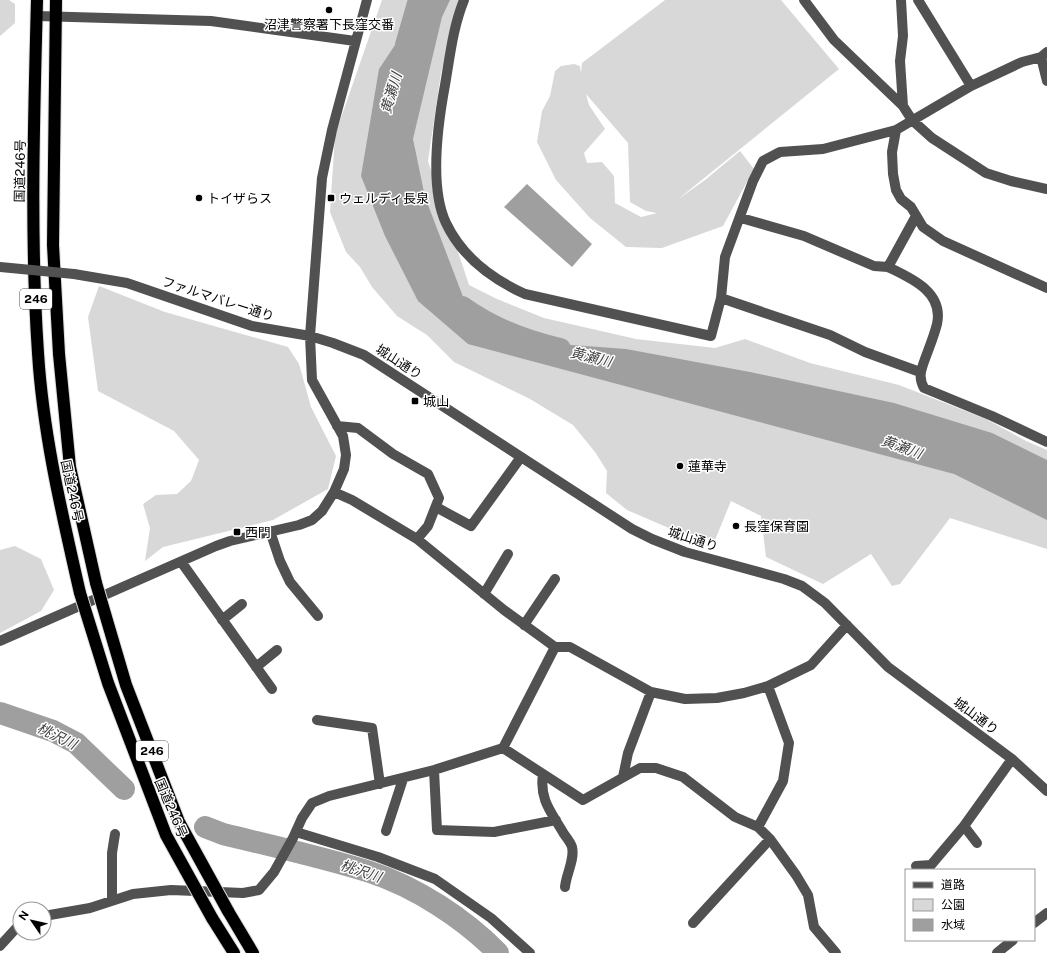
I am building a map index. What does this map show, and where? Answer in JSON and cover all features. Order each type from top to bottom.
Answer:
[{"type":"highway","name":"国道246号","points":[[37,0],[33,238],[38,354],[52,468],[80,593],[108,684],[166,835],[212,918],[234,953]]},
{"type":"highway","name":"国道246号","points":[[56,0],[53,245],[59,354],[70,467],[96,583],[126,685],[179,822],[253,953]]},
{"type":"street","points":[[0,641],[230,541],[299,525],[312,520],[322,511],[334,492],[344,469],[346,454],[343,436],[312,380],[310,336],[322,178],[332,130],[355,41],[368,0]]},
{"type":"street","points":[[464,0],[456,20],[438,121],[437,174],[441,206],[446,223],[462,246],[478,266],[502,284],[526,294],[711,336],[721,298],[725,257],[753,182],[763,161],[780,152],[823,149],[896,130],[971,86],[1022,62],[1044,54],[1047,80]]},
{"type":"street","points":[[804,0],[834,40],[903,106],[912,120],[932,138],[986,173],[1011,181],[1047,189]]},
{"type":"street","points":[[903,106],[900,62],[903,36],[902,1],[919,0],[971,86]]},
{"type":"street","points":[[37,16],[211,21],[355,41]]},
{"type":"street","points":[[896,130],[892,152],[893,174],[896,190],[901,199],[911,207],[923,227],[943,241],[1047,288]]},
{"type":"street","points":[[888,267],[916,216]]},
{"type":"street","points":[[740,218],[804,236],[874,266],[888,267],[919,283],[933,299],[938,310],[937,324],[920,372],[921,381],[924,388],[992,416],[1047,442]]},
{"type":"street","name":"ファルマバレー通り","points":[[0,267],[74,274],[108,279],[142,288],[252,326],[310,336]]},
{"type":"street","points":[[721,298],[830,335],[865,352],[920,372]]},
{"type":"street","name":"城山通り","points":[[310,336],[333,342],[364,355],[632,529],[684,552],[784,579],[802,586],[825,603],[888,667],[1045,784]]},
{"type":"street","points":[[337,426],[358,428],[393,454],[428,474],[439,498],[428,526],[417,539]]},
{"type":"street","points":[[436,507],[471,526],[521,457]]},
{"type":"street","points":[[334,492],[352,500],[417,539],[484,594],[555,647],[570,647],[651,692],[685,699],[717,698],[744,693],[768,686],[811,665],[847,625]]},
{"type":"street","points":[[270,531],[280,561],[290,582],[318,616]]},
{"type":"street","points":[[484,594],[508,554]]},
{"type":"street","points":[[182,563],[272,689]]},
{"type":"street","points":[[524,625],[555,578]]},
{"type":"street","points":[[222,620],[242,604]]},
{"type":"street","points":[[52,915],[90,908],[133,894],[171,890],[243,893],[259,890],[274,872],[302,818],[312,803],[329,796],[403,779],[503,748],[555,647]]},
{"type":"street","points":[[256,667],[277,650]]},
{"type":"street","points":[[758,827],[783,780],[789,743],[768,686]]},
{"type":"street","points":[[623,777],[628,753],[651,692]]},
{"type":"street","points":[[317,720],[372,728],[380,784]]},
{"type":"street","points":[[503,748],[583,800],[640,768],[656,768],[683,777],[735,817],[758,827],[770,839],[796,875],[808,895],[814,926],[836,953]]},
{"type":"street","points":[[916,866],[931,865],[964,826],[1012,759]]},
{"type":"street","points":[[434,770],[437,830],[494,832],[556,820]]},
{"type":"street","points":[[542,774],[541,788],[544,800],[572,847],[571,866],[566,876],[565,887]]},
{"type":"street","points":[[386,831],[403,779]]},
{"type":"street","points":[[964,826],[977,843]]},
{"type":"street","points":[[112,901],[112,853],[115,834]]},
{"type":"street","points":[[294,835],[378,857],[435,879],[491,918],[530,953]]},
{"type":"street","points":[[693,923],[770,839]]},
{"type":"street","points":[[1035,922],[1047,913]]},
{"type":"street","points":[[0,946],[12,933]]},
{"type":"street","points":[[997,953],[1012,941]]},
{"type":"green space","points":[[0,0],[9,0],[15,4],[15,23],[0,36]]},
{"type":"green space","points":[[382,0],[460,0],[441,73],[428,161],[469,285],[497,299],[544,318],[636,339],[715,348],[745,339],[810,363],[899,385],[986,419],[1026,441],[1047,450],[1047,549],[950,518],[900,584],[892,586],[871,554],[823,584],[766,557],[761,516],[731,501],[715,540],[671,529],[627,510],[606,493],[607,471],[595,452],[573,425],[530,399],[454,362],[427,335],[397,316],[372,287],[360,267],[346,252],[330,212],[335,135]]},
{"type":"green space","points":[[665,0],[781,0],[839,69],[677,200],[705,180],[740,151],[754,169],[723,226],[662,248],[626,247],[590,218],[556,180],[537,142],[542,111],[550,96],[555,71],[561,66],[574,64],[580,66],[581,73],[582,63]],"holes":[[[586,94],[628,143],[630,202],[646,211],[657,213],[641,217],[615,203],[614,176],[602,162],[587,163],[584,153],[605,129],[589,105]]]},
{"type":"green space","points":[[99,286],[165,312],[288,347],[299,364],[311,407],[336,456],[328,489],[273,520],[163,547],[145,561],[150,528],[143,504],[156,495],[177,494],[191,481],[199,460],[174,431],[98,391],[88,317]]},
{"type":"green space","points":[[15,546],[41,559],[54,590],[41,611],[0,633],[0,550]]},
{"type":"water","points":[[425,0],[450,0],[442,17],[413,139],[425,197],[465,302],[506,340],[626,349],[750,372],[894,403],[992,433],[1047,460],[1047,520],[954,474],[468,344],[418,301],[385,236],[361,176],[379,69]]},
{"type":"water","points":[[527,184],[592,244],[572,267],[504,207]]},
{"type":"waterway","name":"黄瀬川","points":[[406,45],[419,0]]},
{"type":"waterway","name":"黄瀬川","points":[[462,307],[473,315],[509,333],[560,349]]},
{"type":"waterway","name":"桃沢川","points":[[0,713],[53,731],[76,743],[124,789]]},
{"type":"waterway","name":"桃沢川","points":[[205,827],[223,834],[334,861],[387,878],[439,905],[471,928],[498,953]]},
{"type":"place","name":"沼津警察署下長窪交番","points":[[329,10]]},
{"type":"place","name":"トイザらス","points":[[199,198]]},
{"type":"place","name":"ウェルディ長泉","points":[[331,198]]},
{"type":"place","name":"城山","points":[[415,401]]},
{"type":"place","name":"蓮華寺","points":[[680,466]]},
{"type":"place","name":"長窪保育園","points":[[736,526]]},
{"type":"place","name":"西門","points":[[237,532]]}]
